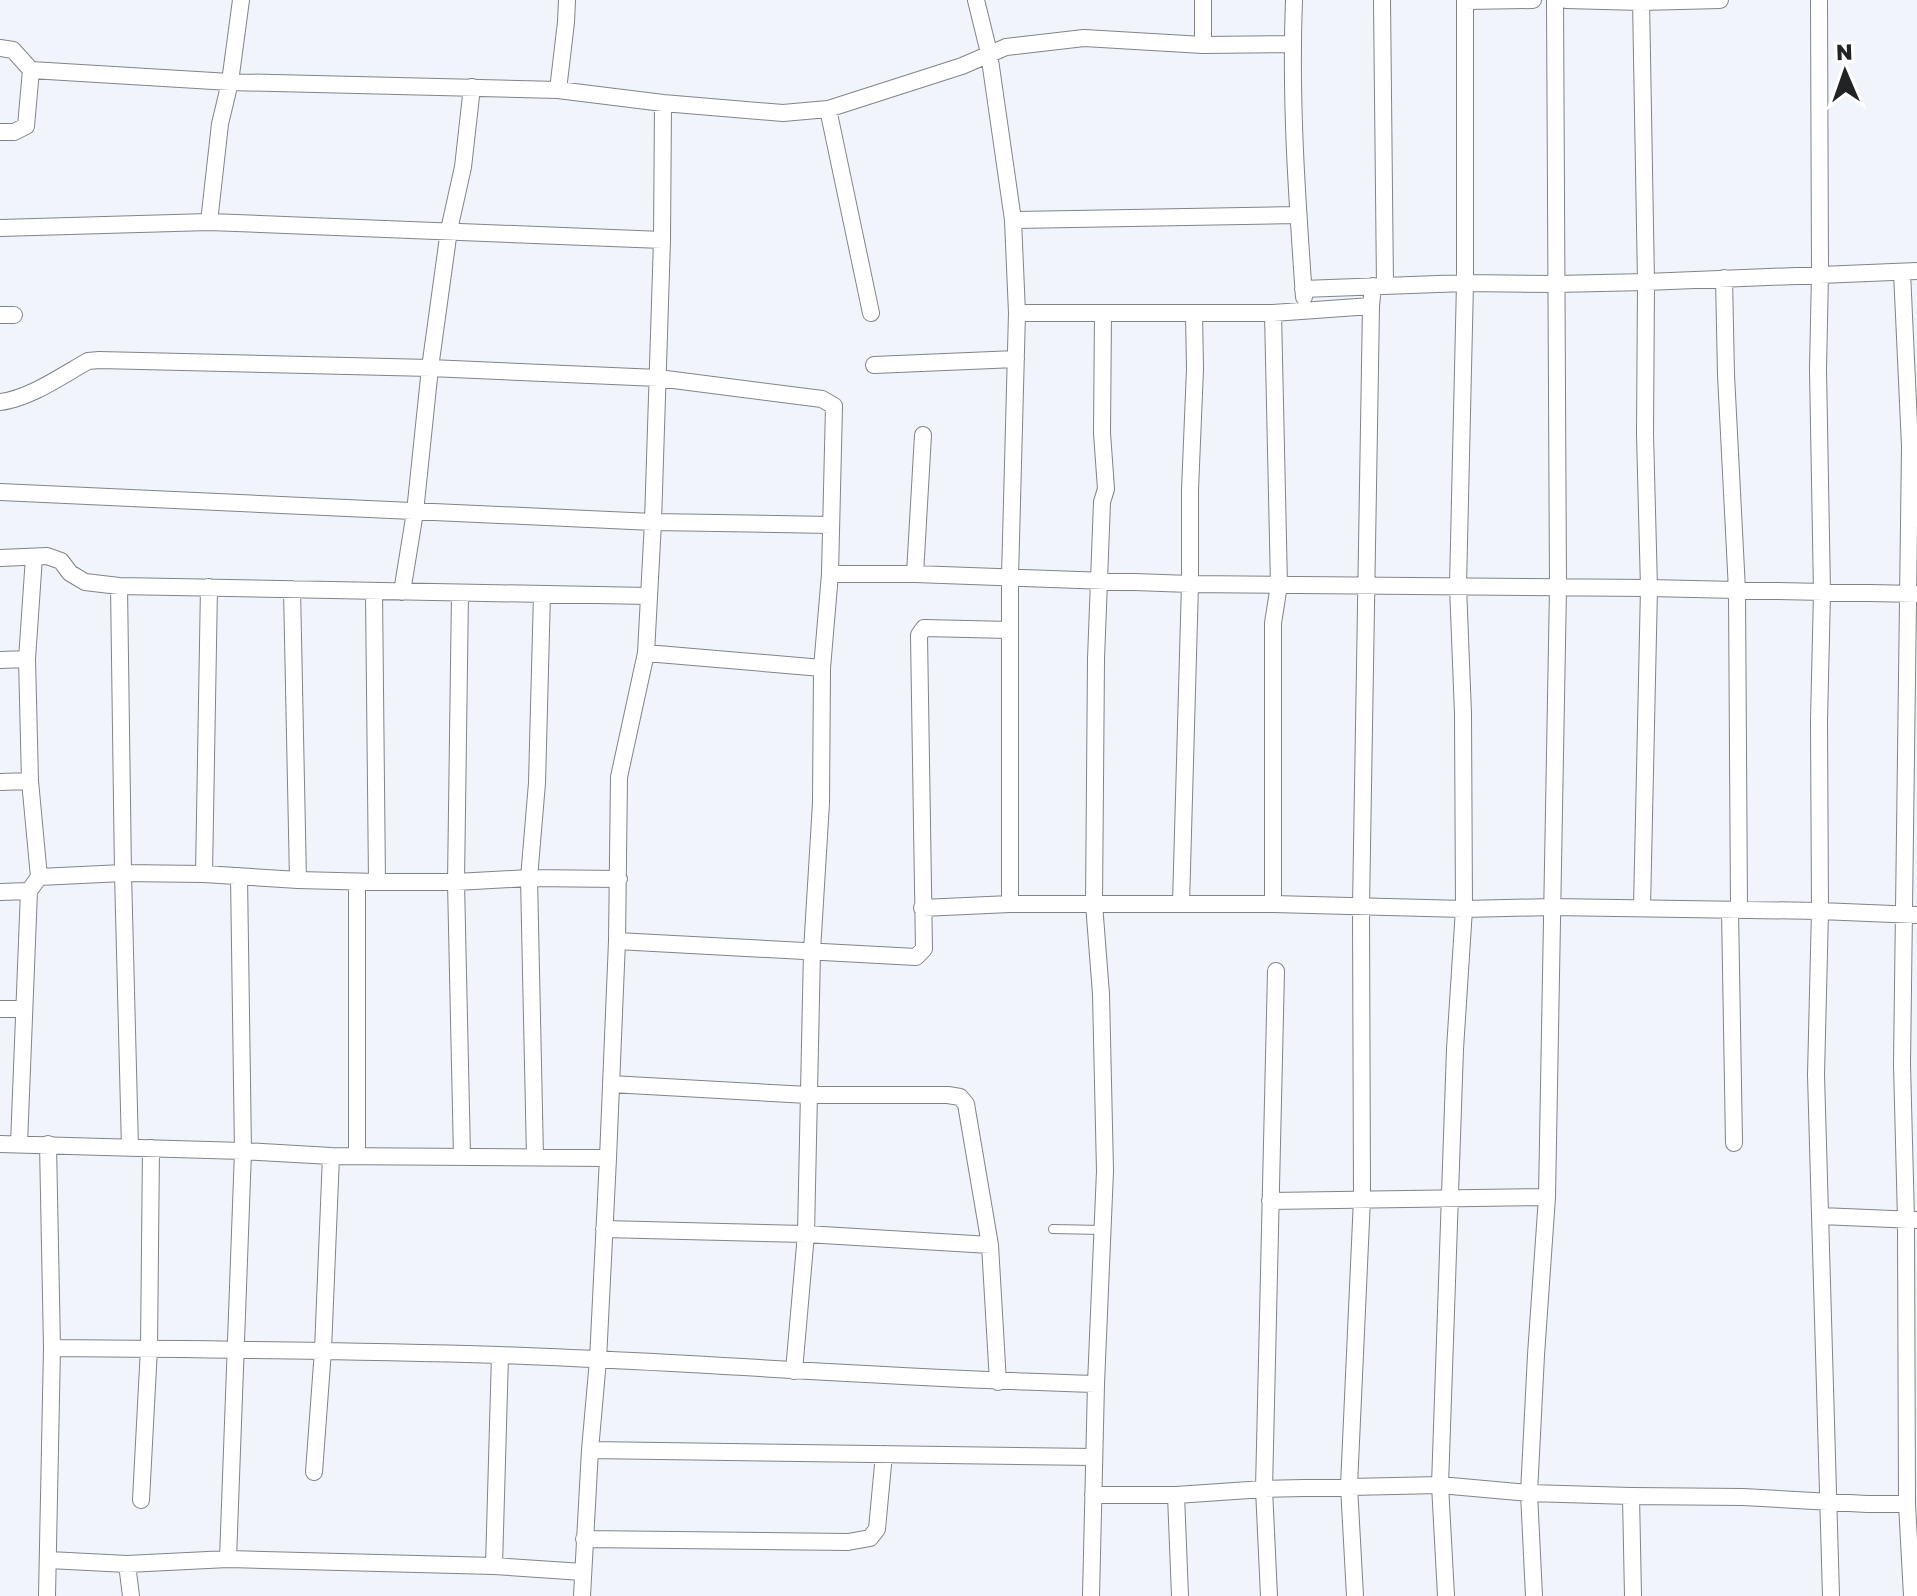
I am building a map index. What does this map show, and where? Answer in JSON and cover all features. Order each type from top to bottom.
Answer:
[{"type":"street","points":[[209,222],[220,124],[230,82],[241,0]]},
{"type":"street","points":[[558,90],[567,0]]},
{"type":"street","points":[[976,0],[989,53],[1013,220],[1017,313],[1010,577],[1010,904]]},
{"type":"street","points":[[1203,0],[1203,45]]},
{"type":"street","points":[[1294,0],[1292,44],[1297,215],[1304,311]]},
{"type":"street","points":[[1355,1596],[1349,1486],[1362,1199],[1361,907],[1366,586],[1371,306],[1379,286],[1382,0]]},
{"type":"street","points":[[1446,1596],[1440,1485],[1455,1049],[1464,909],[1463,714],[1458,586],[1465,283],[1465,1],[1533,0]]},
{"type":"street","points":[[1534,1596],[1529,1493],[1547,1197],[1558,588],[1555,0]]},
{"type":"street","points":[[1566,0],[1720,0]]},
{"type":"street","points":[[1819,0],[1818,369],[1822,593],[1816,1075],[1831,1596]]},
{"type":"street","points":[[1641,1],[1649,588],[1642,908]]},
{"type":"street","points":[[0,48],[13,50],[31,70],[230,82],[558,90],[783,113],[828,109],[962,66],[1006,47],[1084,38],[1203,45],[1292,44]]},
{"type":"street","points":[[0,132],[14,132],[26,126],[31,70]]},
{"type":"street","points":[[402,592],[415,512],[449,230],[463,167],[472,87]]},
{"type":"street","points":[[582,1596],[608,1158],[619,879],[619,777],[646,653],[658,378],[663,103]]},
{"type":"street","points":[[828,109],[871,313]]},
{"type":"street","points":[[1013,220],[1297,215]]},
{"type":"street","points":[[0,228],[209,222],[662,240]]},
{"type":"street","points":[[1303,289],[1465,283],[1646,282],[1910,271],[1911,915],[1902,1064],[1912,1220],[1912,1486],[1907,1504],[1912,1596]]},
{"type":"street","points":[[1724,278],[1737,590],[1734,1143]]},
{"type":"street","points":[[1017,313],[1273,313],[1371,306]]},
{"type":"street","points":[[1091,1596],[1105,1171],[1101,994],[1094,904],[1098,580],[1102,502],[1106,489],[1102,433],[1103,313]]},
{"type":"street","points":[[1181,904],[1194,313]]},
{"type":"street","points":[[1273,313],[1279,585],[1273,623],[1273,904]]},
{"type":"street","points":[[874,365],[1016,359]]},
{"type":"street","points":[[0,402],[28,393],[88,361],[99,360],[430,368],[658,378],[822,399],[834,406],[830,574],[822,668],[821,803],[812,951],[806,1234],[794,1371]]},
{"type":"street","points":[[915,574],[923,435]]},
{"type":"street","points":[[0,492],[653,522],[831,525]]},
{"type":"street","points":[[0,558],[47,556],[61,561],[70,573],[85,582],[119,586],[649,596]]},
{"type":"street","points":[[19,1144],[24,1009],[34,884],[27,659],[34,557]]},
{"type":"street","points":[[830,574],[1190,584],[1912,594]]},
{"type":"street","points":[[119,586],[130,1148]]},
{"type":"street","points":[[204,874],[209,587]]},
{"type":"street","points":[[292,589],[298,880]]},
{"type":"street","points":[[374,592],[377,882]]},
{"type":"street","points":[[460,593],[456,882],[462,1156]]},
{"type":"street","points":[[535,1157],[529,878],[538,755],[542,594]]},
{"type":"street","points":[[617,941],[916,957],[924,949],[919,635],[924,628],[1010,630]]},
{"type":"street","points":[[646,653],[822,668]]},
{"type":"street","points":[[0,660],[27,659]]},
{"type":"street","points":[[0,782],[30,781]]},
{"type":"street","points":[[0,892],[34,884],[123,873],[357,882],[619,879]]},
{"type":"street","points":[[228,1559],[243,1151],[239,876]]},
{"type":"street","points":[[357,882],[357,1156]]},
{"type":"street","points":[[922,908],[1010,904],[1273,904],[1464,909],[1552,907],[1820,911],[1911,915]]},
{"type":"street","points":[[1269,1596],[1264,1489],[1276,971]]},
{"type":"street","points":[[0,1009],[24,1009]]},
{"type":"street","points":[[611,1084],[808,1095],[960,1097],[966,1104],[990,1245],[998,1382]]},
{"type":"street","points":[[0,1144],[331,1156],[608,1158]]},
{"type":"street","points":[[47,1596],[52,1348],[48,1144]]},
{"type":"street","points":[[141,1500],[149,1348],[151,1148]]},
{"type":"street","points":[[314,1472],[323,1350],[331,1156]]},
{"type":"street","points":[[1270,1201],[1547,1197]]},
{"type":"street","points":[[1821,1216],[1912,1220]]},
{"type":"street","points":[[604,1229],[806,1234],[990,1245]]},
{"type":"street","points":[[52,1348],[500,1355],[998,1382],[1096,1384]]},
{"type":"street","points":[[494,1566],[500,1355]]},
{"type":"street","points":[[590,1450],[1094,1457]]},
{"type":"street","points":[[584,1539],[848,1542],[870,1538],[877,1529],[884,1454]]},
{"type":"street","points":[[1093,1495],[1440,1485],[1529,1493],[1907,1504]]},
{"type":"street","points":[[1176,1495],[1180,1596]]},
{"type":"street","points":[[1631,1496],[1633,1596]]},
{"type":"street","points":[[49,1560],[127,1564],[228,1559],[494,1566],[583,1572]]},
{"type":"street","points":[[127,1564],[131,1596]]},
{"type":"lane","points":[[1053,1229],[1102,1230]]}]
